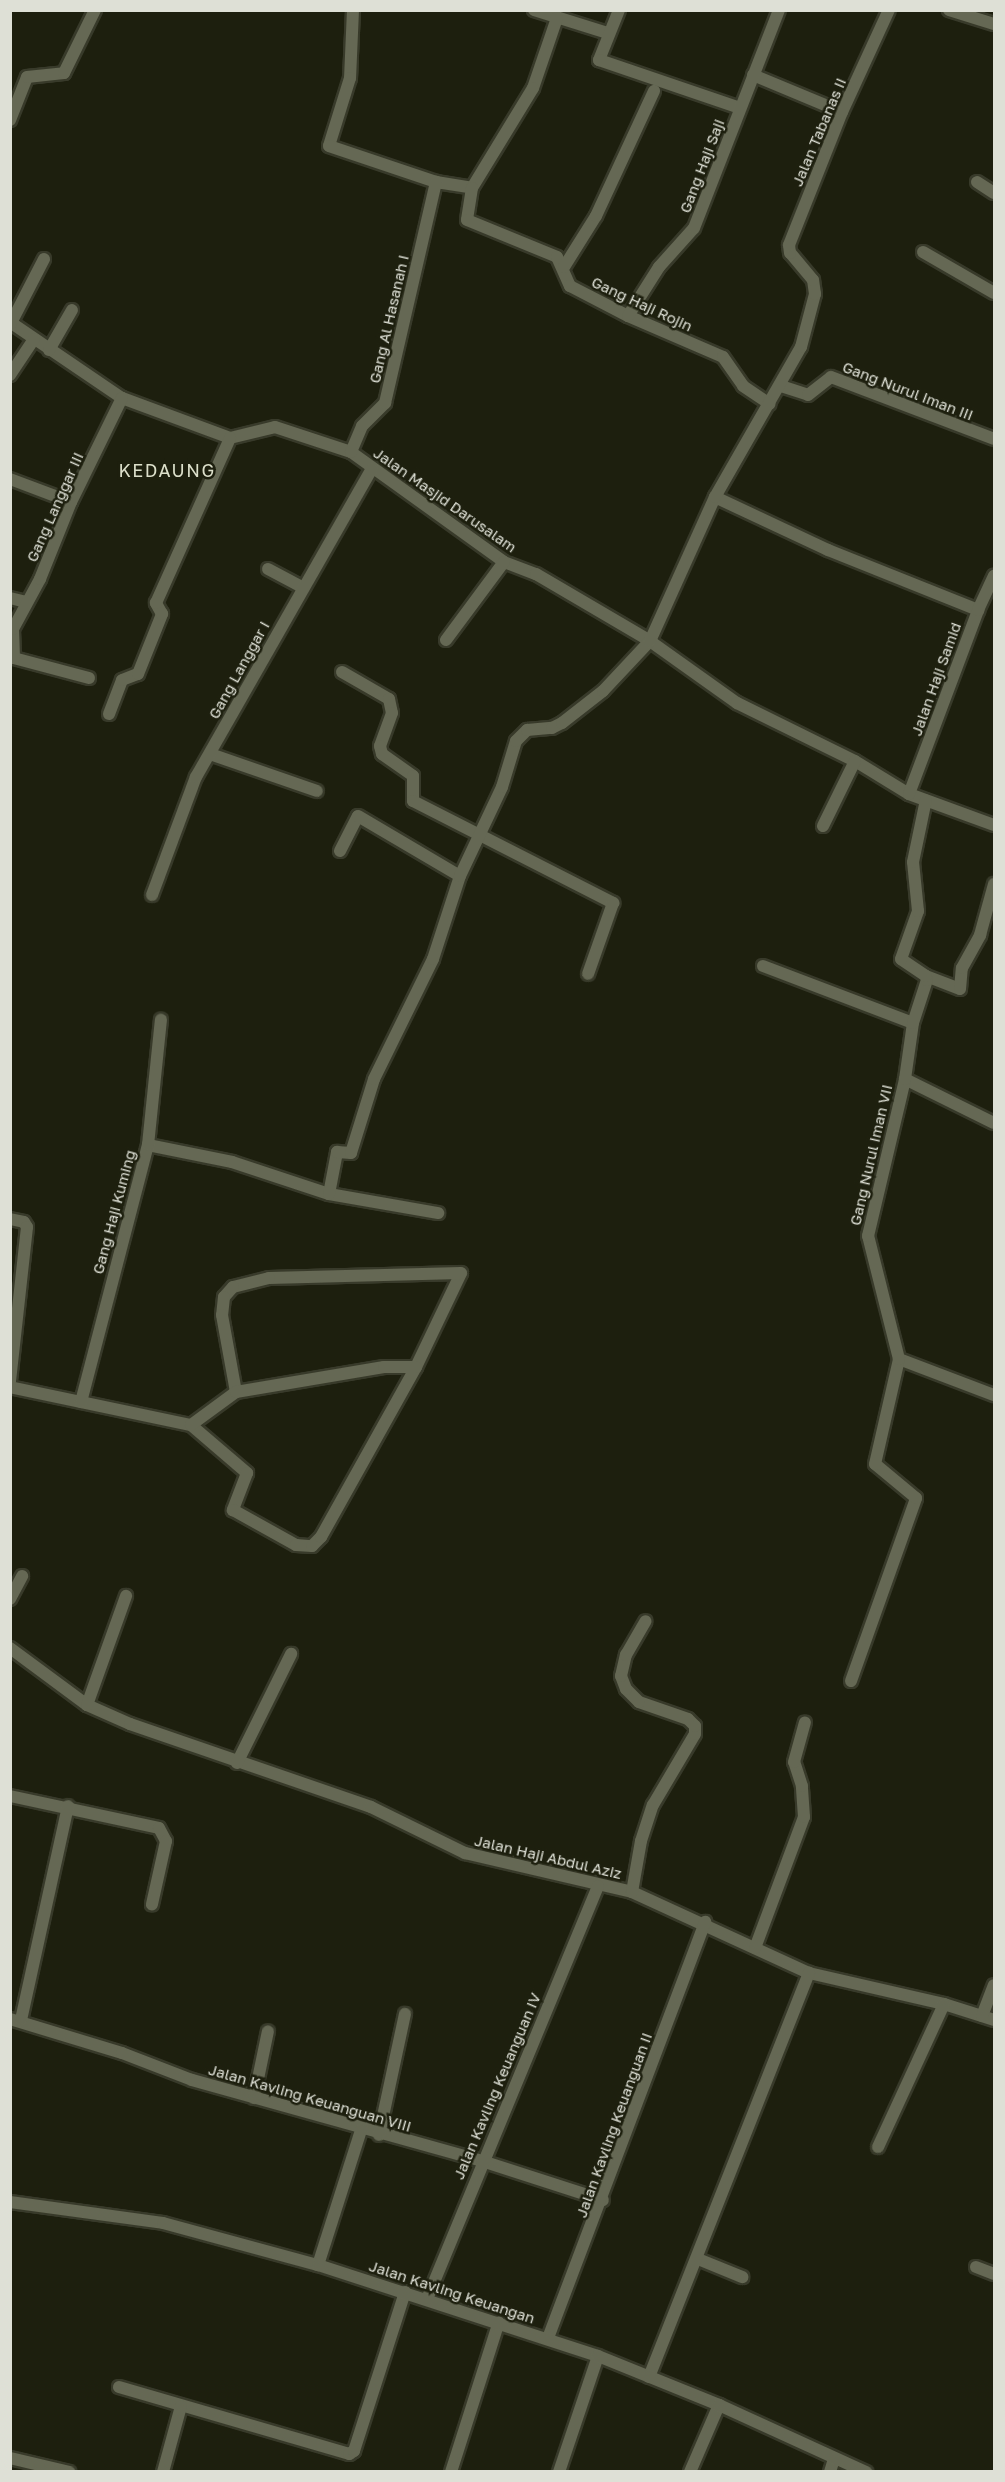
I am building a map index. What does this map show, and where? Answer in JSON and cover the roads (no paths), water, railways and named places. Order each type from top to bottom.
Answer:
[{"type":"street","points":[[10,120],[27,77],[64,73],[95,10]]},
{"type":"street","points":[[353,10],[350,78],[329,146],[436,182],[472,188],[533,88],[557,18]]},
{"type":"street","points":[[534,10],[608,33]]},
{"type":"street","points":[[619,10],[599,60],[740,108]]},
{"type":"street","name":"Gang Haji Saji","points":[[628,316],[659,267],[694,228],[779,10]]},
{"type":"street","name":"Jalan Tabanas II","points":[[781,386],[801,347],[814,294],[813,280],[789,245],[842,112],[889,10]]},
{"type":"street","points":[[949,10],[994,24]]},
{"type":"street","points":[[753,75],[842,112]]},
{"type":"street","points":[[564,267],[602,206],[654,91]]},
{"type":"street","name":"Gang Al Hasanah I","points":[[351,452],[362,426],[385,403],[436,182]]},
{"type":"street","points":[[977,182],[994,193]]},
{"type":"street","name":"Gang Haji Rojin","points":[[472,188],[467,220],[557,257],[564,267],[570,286],[628,316],[723,357],[743,386],[770,404]]},
{"type":"street","points":[[923,252],[994,293]]},
{"type":"street","points":[[44,259],[11,322],[122,398],[230,438],[156,603],[162,614],[138,674],[122,680],[109,714]]},
{"type":"street","points":[[49,350],[72,310]]},
{"type":"street","points":[[10,375],[34,339]]},
{"type":"street","name":"Gang Nurul Iman III","points":[[781,386],[808,395],[831,377],[994,439]]},
{"type":"street","points":[[329,1194],[337,1152],[351,1153],[374,1079],[432,960],[460,876],[476,835],[502,787],[516,741],[527,730],[552,728],[562,723],[603,691],[650,641],[715,497],[781,386]]},
{"type":"street","name":"Gang Langgar III","points":[[89,678],[14,658],[13,629],[40,579],[71,502],[122,398]]},
{"type":"street","name":"Jalan Masjid Darusalam","points":[[230,438],[276,427],[351,452],[504,562],[536,574],[650,641],[736,703],[855,760],[909,794],[994,825]]},
{"type":"street","name":"Gang Langgar I","points":[[152,895],[196,777],[372,469]]},
{"type":"street","points":[[10,479],[71,502]]},
{"type":"street","points":[[715,497],[828,550],[978,610]]},
{"type":"street","points":[[446,640],[504,562]]},
{"type":"street","points":[[268,569],[303,588]]},
{"type":"street","name":"Jalan Haji Samid","points":[[909,794],[978,610],[994,576]]},
{"type":"street","points":[[10,598],[26,602]]},
{"type":"street","points":[[342,672],[389,699],[392,713],[380,746],[382,754],[413,776],[413,801],[613,903],[588,974]]},
{"type":"street","points":[[210,754],[317,791]]},
{"type":"street","points":[[823,826],[855,760]]},
{"type":"street","points":[[926,800],[913,862],[918,911],[901,959],[926,976],[960,989],[962,968],[980,935],[994,884]]},
{"type":"street","points":[[340,851],[358,816],[460,876]]},
{"type":"street","points":[[763,966],[913,1023]]},
{"type":"street","name":"Gang Nurul Iman VII","points":[[851,1681],[916,1497],[875,1464],[899,1359],[868,1236],[905,1079],[913,1023],[926,976]]},
{"type":"street","points":[[148,1145],[161,1020]]},
{"type":"street","points":[[905,1079],[994,1123]]},
{"type":"street","name":"Gang Haji Kuming","points":[[81,1402],[148,1145],[232,1162],[329,1194],[438,1213]]},
{"type":"street","points":[[10,1219],[24,1222],[27,1227],[10,1381]]},
{"type":"street","points":[[10,1387],[191,1425],[247,1473],[233,1510],[296,1545],[312,1546],[321,1537],[416,1367],[461,1273],[269,1278],[233,1287],[224,1297],[222,1315],[236,1392]]},
{"type":"street","points":[[899,1359],[994,1395]]},
{"type":"street","points":[[191,1425],[236,1392],[384,1367],[416,1367]]},
{"type":"street","points":[[10,1599],[22,1576]]},
{"type":"street","points":[[87,1705],[126,1596]]},
{"type":"street","points":[[632,1892],[641,1841],[653,1806],[695,1734],[694,1726],[688,1719],[639,1702],[626,1689],[621,1676],[626,1655],[646,1621]]},
{"type":"street","name":"Jalan Haji Abdul Aziz","points":[[10,1648],[87,1705],[237,1763],[371,1807],[465,1853],[598,1886],[632,1892],[705,1922],[808,1973],[944,2004],[988,2018]]},
{"type":"street","points":[[237,1763],[291,1654]]},
{"type":"street","points":[[755,1948],[804,1817],[802,1786],[794,1762],[805,1722]]},
{"type":"street","points":[[10,1796],[68,1806],[162,1830],[166,1841],[152,1904]]},
{"type":"street","points":[[16,2020],[68,1806]]},
{"type":"street","name":"Jalan Kavling Keuanguan IV","points":[[427,2299],[482,2161],[598,1886]]},
{"type":"street","name":"Jalan Kavling Keuanguan II","points":[[548,2338],[603,2200],[705,1922]]},
{"type":"street","points":[[649,2377],[698,2259],[808,1973]]},
{"type":"street","points":[[988,2018],[994,1985]]},
{"type":"street","points":[[878,2147],[944,2004]]},
{"type":"street","points":[[379,2134],[405,2014]]},
{"type":"street","name":"Jalan Kavling Keuanguan VIII","points":[[16,2020],[254,2098],[361,2130],[482,2161],[603,2200]]},
{"type":"street","points":[[254,2098],[268,2031]]},
{"type":"street","points":[[318,2265],[361,2130]]},
{"type":"street","name":"Jalan Kavling Keuangan","points":[[10,2202],[163,2223],[318,2265],[405,2292],[598,2356],[719,2405],[866,2472]]},
{"type":"street","points":[[698,2259],[742,2277]]},
{"type":"street","points":[[976,2267],[994,2274]]},
{"type":"street","points":[[119,2387],[349,2454],[354,2451],[405,2292]]},
{"type":"street","points":[[451,2472],[499,2322]]},
{"type":"street","points":[[559,2472],[598,2356]]},
{"type":"street","points":[[690,2472],[719,2405]]},
{"type":"street","points":[[163,2472],[181,2406]]},
{"type":"street","points":[[10,2458],[69,2472]]},
{"type":"street","points":[[830,2472],[834,2459]]},
{"type":"district","name":"KEDAUNG","points":[[167,470]]}]
